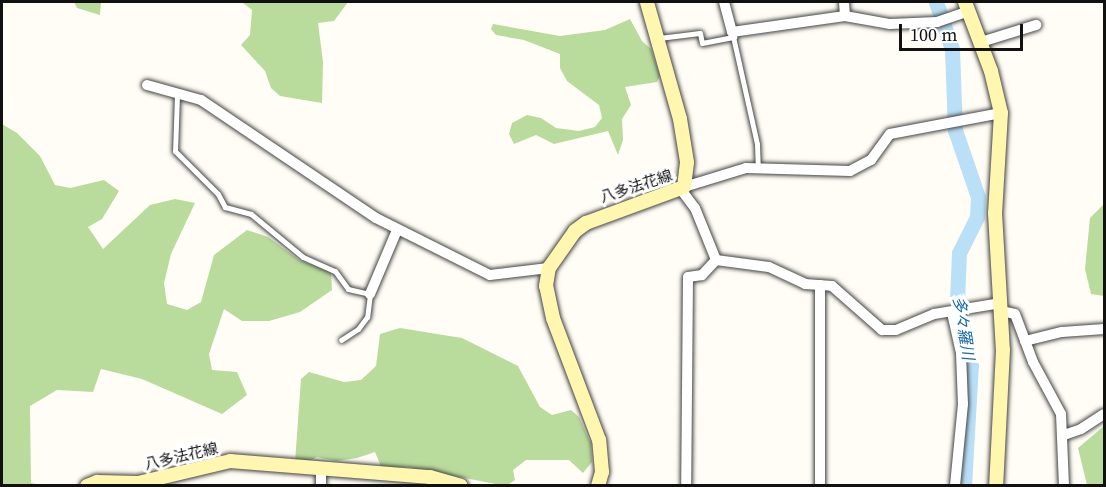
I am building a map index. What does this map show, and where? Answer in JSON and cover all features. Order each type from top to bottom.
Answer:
[{"type":"main road","name":"八多法花線","points":[[549,268],[575,231],[586,223],[683,189],[686,148],[647,2]]},
{"type":"main road","points":[[967,6],[981,42],[1001,113],[995,213],[1001,307],[1002,389],[996,486]]},
{"type":"main road","points":[[549,268],[546,286],[553,318],[599,440],[602,472],[598,486]]},
{"type":"main road","name":"八多法花線","points":[[87,486],[97,482],[138,483],[230,461],[430,477],[461,486]]},
{"type":"street","points":[[724,2],[733,35],[845,16],[890,24],[937,22],[967,6]]},
{"type":"street","points":[[844,2],[845,16]]},
{"type":"street","points":[[981,42],[1036,25]]},
{"type":"street","points":[[147,85],[201,100],[397,230],[490,275],[508,276],[549,268]]},
{"type":"street","points":[[716,260],[695,208],[683,189],[716,175],[758,168],[850,171],[871,160],[890,134],[920,131],[955,120],[1001,113]]},
{"type":"street","points":[[370,294],[397,230]]},
{"type":"street","points":[[716,260],[769,267],[805,284],[832,286],[882,330],[957,312],[1001,307],[1015,314],[1025,341],[1061,414],[1064,435],[1064,486]]},
{"type":"street","points":[[686,486],[688,277],[702,275],[716,260]]},
{"type":"street","points":[[820,285],[820,486]]},
{"type":"street","points":[[955,486],[963,394],[957,312]]},
{"type":"street","points":[[1025,341],[1062,332],[1104,329]]},
{"type":"street","points":[[1064,435],[1081,429],[1104,414]]},
{"type":"street","points":[[321,469],[321,486]]},
{"type":"lane","points":[[658,38],[700,33],[702,43],[733,35],[757,144],[758,168]]},
{"type":"lane","points":[[177,95],[175,151],[218,194],[225,207],[251,214],[303,257],[335,272],[348,289],[370,294],[367,317],[358,329],[341,340]]},
{"type":"green space","points":[[74,2],[101,2],[100,15],[77,8]]},
{"type":"green space","points":[[242,2],[348,2],[334,21],[318,23],[323,62],[322,103],[280,96],[271,88],[265,71],[241,45],[250,35],[252,10]]},
{"type":"green space","points":[[630,19],[642,41],[651,49],[660,76],[657,82],[625,87],[631,105],[622,119],[623,140],[618,155],[608,131],[554,144],[536,135],[514,144],[509,134],[512,123],[527,115],[541,118],[556,128],[579,131],[595,127],[602,118],[599,105],[567,81],[560,68],[560,54],[524,40],[496,35],[491,29],[493,24],[560,36],[605,30]]},
{"type":"green space","points":[[2,124],[17,133],[40,156],[55,185],[70,188],[104,180],[119,191],[102,219],[88,227],[103,249],[150,205],[175,199],[195,203],[171,254],[164,283],[167,304],[187,310],[201,302],[214,255],[247,230],[268,237],[299,260],[331,272],[332,290],[300,312],[269,321],[242,321],[224,309],[209,354],[212,370],[237,372],[247,395],[222,414],[142,379],[101,369],[93,392],[57,390],[30,406],[31,483],[41,485],[2,485]]},
{"type":"green space","points":[[1104,204],[1104,296],[1091,294],[1085,269],[1090,218]]},
{"type":"green space","points":[[400,328],[462,338],[518,366],[540,407],[552,415],[571,410],[579,417],[591,444],[592,462],[583,473],[569,460],[526,460],[513,470],[515,480],[506,486],[408,467],[382,469],[375,452],[336,461],[317,457],[304,464],[295,462],[301,379],[309,372],[344,382],[361,380],[376,366],[380,334]]},
{"type":"green space","points":[[1104,426],[1104,485],[1087,485],[1078,448]]},
{"type":"waterway","name":"多々羅川","points":[[936,2],[952,49],[955,130],[978,197],[977,217],[959,253],[957,301],[971,364],[964,486]]}]
